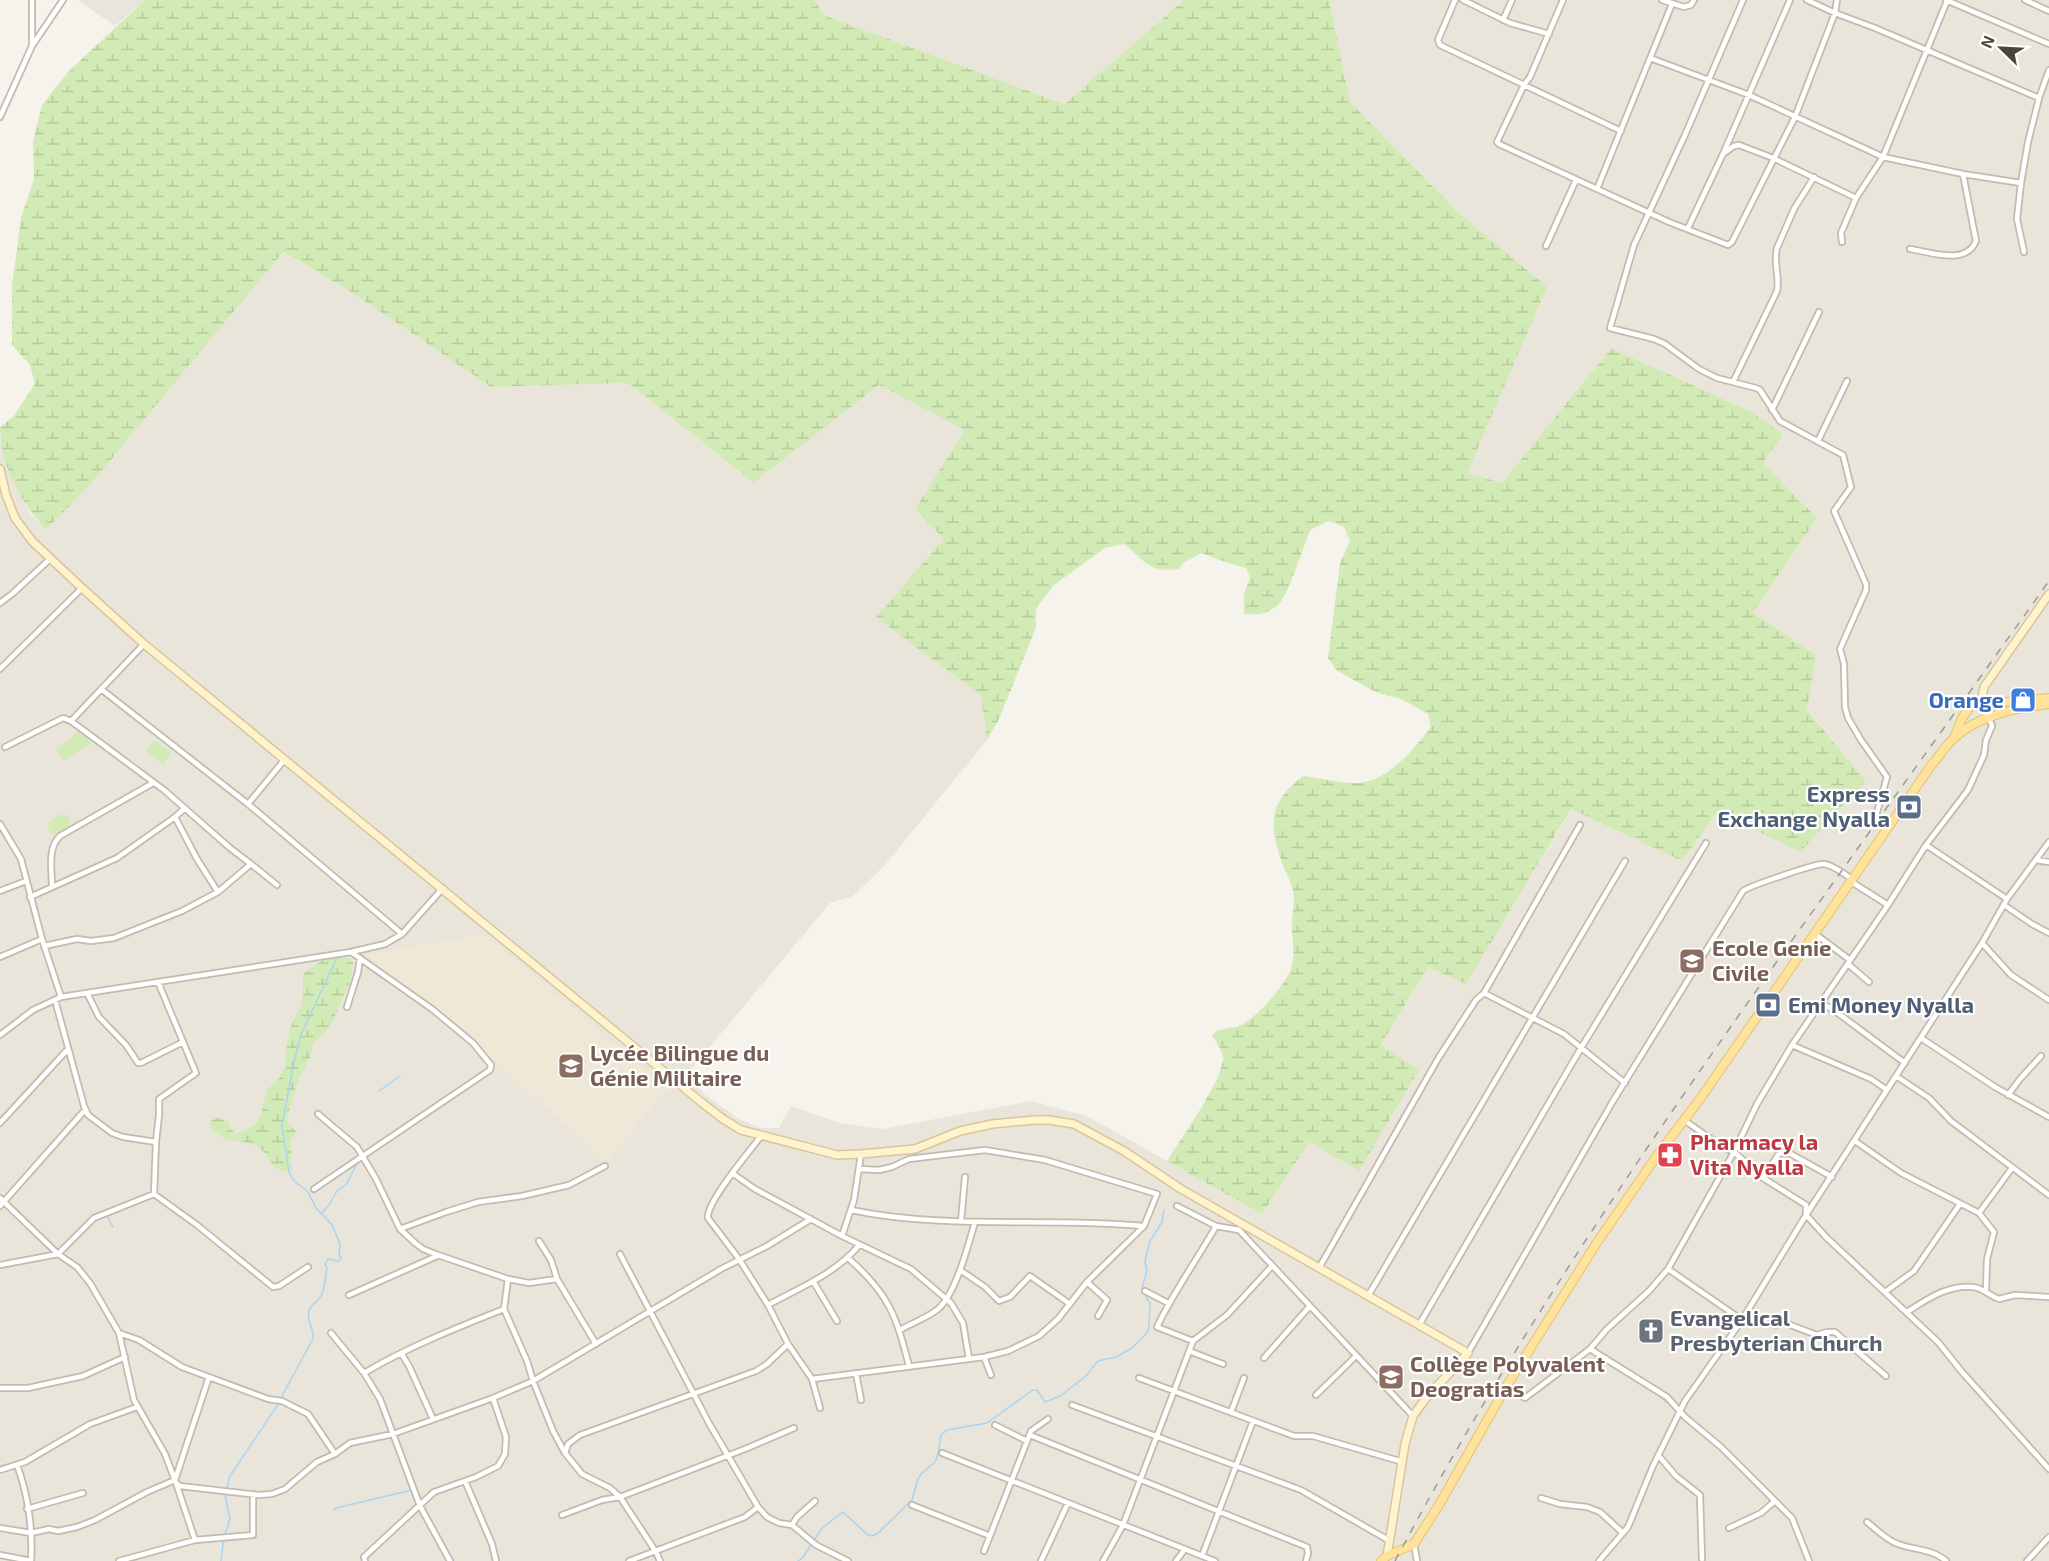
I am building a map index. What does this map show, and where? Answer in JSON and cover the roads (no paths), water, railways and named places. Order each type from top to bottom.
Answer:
[{"type":"main road","points":[[0,469],[12,514],[32,541],[144,644],[723,1119],[741,1130],[837,1155],[915,1149],[960,1131],[992,1124],[1034,1120],[1067,1122],[1124,1151],[1181,1189],[1468,1353],[1426,1398],[1413,1416],[1405,1444],[1390,1541],[1384,1558]]},
{"type":"main road","points":[[1989,718],[1981,702],[1986,682],[2046,603],[2049,594]]},
{"type":"main road","points":[[1954,738],[1989,718],[2026,703],[2049,698]]},
{"type":"main road","points":[[1384,1558],[1414,1544],[1439,1505],[1506,1387],[1596,1244],[1930,767],[1954,738],[1968,708],[1972,704],[1981,702],[2049,704]]},
{"type":"street","points":[[32,0],[32,46]]},
{"type":"street","points":[[0,117],[32,46],[63,0]]},
{"type":"street","points":[[1455,0],[1438,40],[1440,45],[1621,131]]},
{"type":"street","points":[[1463,0],[1503,20],[1549,34]]},
{"type":"street","points":[[1503,20],[1512,0]]},
{"type":"street","points":[[1563,0],[1530,76],[1497,141],[1499,144],[1669,222],[1728,245],[1731,245],[1795,117],[1835,13],[1837,0]]},
{"type":"street","points":[[1662,0],[1687,7],[1694,0]]},
{"type":"street","points":[[1743,0],[1634,245],[1610,328],[1665,344],[1712,376],[1760,390],[1772,410],[1785,425],[1843,455],[1851,487],[1834,511],[1864,579],[1866,590],[1840,649],[1844,664],[1845,707],[1848,718],[1861,740],[1886,773],[1886,782],[1875,819],[1887,829]]},
{"type":"street","points":[[1688,228],[1790,0]]},
{"type":"street","points":[[1808,0],[2039,98]]},
{"type":"street","points":[[1842,242],[1841,233],[1856,198],[1882,157],[1946,0],[2049,44]]},
{"type":"street","points":[[2025,0],[2049,11]]},
{"type":"street","points":[[1597,189],[1672,4]]},
{"type":"street","points":[[1650,58],[1749,95],[1882,157],[2021,183]]},
{"type":"street","points":[[2024,252],[2017,219],[2021,183],[2028,142],[2049,70]]},
{"type":"street","points":[[1723,154],[1739,145],[1773,158],[1856,198]]},
{"type":"street","points":[[1910,249],[1959,256],[1974,247],[1976,241],[1964,174]]},
{"type":"street","points":[[1733,382],[1777,291],[1779,281],[1777,248],[1794,209],[1814,177]]},
{"type":"street","points":[[1546,246],[1576,180]]},
{"type":"street","points":[[1772,410],[1819,312]]},
{"type":"street","points":[[1818,441],[1847,381]]},
{"type":"street","points":[[0,603],[50,559]]},
{"type":"street","points":[[0,669],[82,588]]},
{"type":"street","points":[[71,721],[144,644]]},
{"type":"street","points":[[101,689],[248,804],[402,934]]},
{"type":"street","points":[[5,747],[63,718],[71,721],[153,783],[277,885]]},
{"type":"street","points":[[1506,1387],[1525,1398],[1590,1349],[1668,1269],[1734,1152],[1757,1104],[1792,1045],[1888,905],[1926,845],[1959,803],[1976,774],[1992,726],[1989,718]]},
{"type":"street","points":[[248,804],[285,759]]},
{"type":"street","points":[[52,887],[52,849],[55,841],[153,783]]},
{"type":"street","points":[[30,897],[110,862],[175,817],[184,808]]},
{"type":"street","points":[[175,817],[197,860],[218,892]]},
{"type":"street","points":[[0,824],[21,859],[44,946],[61,998]]},
{"type":"street","points":[[1318,1268],[1439,1057],[1476,1000],[1484,993],[1580,825]]},
{"type":"street","points":[[1599,1561],[1628,1527],[1688,1396],[1742,1320],[1806,1215],[1982,943],[2007,899],[2049,842]]},
{"type":"street","points":[[1419,1325],[1581,1048],[1706,843]]},
{"type":"street","points":[[1926,845],[2007,899]]},
{"type":"street","points":[[2036,860],[2049,861]]},
{"type":"street","points":[[1368,1296],[1625,861]]},
{"type":"street","points":[[44,946],[77,939],[91,942],[114,938],[182,911],[218,892],[251,864]]},
{"type":"street","points":[[1468,1353],[1625,1083],[1747,887],[1823,864],[1888,905]]},
{"type":"street","points":[[0,891],[26,881]]},
{"type":"street","points":[[0,1035],[33,1010],[61,998],[351,952],[385,944],[402,934],[443,888]]},
{"type":"street","points":[[2004,905],[2049,933]]},
{"type":"street","points":[[1814,933],[1869,982]]},
{"type":"street","points":[[0,957],[42,939]]},
{"type":"street","points":[[1982,943],[2011,975],[2049,1000]]},
{"type":"street","points":[[314,1188],[488,1074],[490,1065],[473,1043],[440,1016],[351,952]]},
{"type":"street","points":[[347,1007],[360,958]]},
{"type":"street","points":[[154,1194],[159,1099],[196,1073],[159,982]]},
{"type":"street","points":[[87,993],[99,1017],[126,1045],[138,1063],[183,1042]]},
{"type":"street","points":[[1484,993],[1563,1034],[1625,1083]]},
{"type":"street","points":[[55,1000],[88,1115],[112,1133],[156,1142]]},
{"type":"street","points":[[1821,1003],[1905,1063]]},
{"type":"street","points":[[1921,1038],[2008,1095],[2049,1117]]},
{"type":"street","points":[[1792,1045],[1871,1079],[1887,1090]]},
{"type":"street","points":[[0,1123],[68,1049]]},
{"type":"street","points":[[2008,1095],[2041,1056]]},
{"type":"street","points":[[1896,1076],[1929,1098],[1951,1121],[2049,1195]]},
{"type":"street","points":[[85,1110],[1,1202],[58,1254],[77,1267],[119,1333],[132,1394],[137,1407],[165,1454],[195,1540]]},
{"type":"street","points":[[318,1114],[357,1147],[376,1179],[400,1229],[423,1249],[508,1279],[529,1283],[557,1279]]},
{"type":"street","points":[[1684,1120],[1721,1146],[1734,1152],[1763,1178],[1806,1205],[1806,1215],[1827,1238],[1938,1342],[2049,1469]]},
{"type":"street","points":[[761,1136],[709,1207],[708,1218],[739,1259],[768,1305],[788,1344],[812,1379],[820,1408]]},
{"type":"street","points":[[1855,1141],[1901,1173],[1979,1213],[1994,1232],[1987,1259],[1986,1291]]},
{"type":"street","points":[[812,1379],[984,1357],[1008,1351],[1039,1336],[1058,1319],[1087,1282],[1144,1226],[1157,1194],[1045,1160],[980,1150],[909,1159],[879,1170],[859,1169]]},
{"type":"street","points":[[1763,1178],[1778,1155],[1785,1153],[1832,1176]]},
{"type":"street","points":[[842,1236],[851,1210],[861,1154]]},
{"type":"street","points":[[400,1229],[473,1203],[522,1196],[569,1185],[605,1166]]},
{"type":"street","points":[[1979,1213],[2012,1168]]},
{"type":"street","points":[[732,1173],[755,1189],[842,1236],[911,1269],[951,1304],[963,1323],[969,1359]]},
{"type":"street","points":[[962,1221],[965,1177]]},
{"type":"street","points":[[0,1265],[58,1254],[94,1218],[154,1194]]},
{"type":"street","points":[[154,1194],[197,1224],[273,1287],[279,1286],[308,1267]]},
{"type":"street","points":[[1885,1292],[1914,1270],[1960,1204]]},
{"type":"street","points":[[1177,1206],[1216,1226],[1239,1230],[1413,1416]]},
{"type":"street","points":[[851,1210],[872,1214],[975,1222],[1116,1223],[1144,1226]]},
{"type":"street","points":[[176,1481],[180,1486],[253,1494],[272,1494],[285,1489],[317,1462],[335,1454],[350,1443],[393,1434],[533,1381],[811,1219]]},
{"type":"street","points":[[900,1330],[938,1309],[947,1300],[960,1270],[975,1222]]},
{"type":"street","points":[[1193,1341],[1157,1327],[1168,1303],[1197,1260],[1216,1226]]},
{"type":"street","points":[[539,1241],[551,1260],[557,1279],[596,1344]]},
{"type":"street","points":[[768,1305],[813,1281],[848,1258],[859,1245]]},
{"type":"street","points":[[620,1254],[693,1394],[758,1507],[773,1521],[792,1525],[816,1545],[847,1561]]},
{"type":"street","points":[[349,1295],[438,1255]]},
{"type":"street","points":[[848,1258],[870,1277],[885,1297],[900,1330],[909,1366]]},
{"type":"street","points":[[1103,1561],[1123,1525],[1193,1341],[1227,1315],[1272,1266]]},
{"type":"street","points":[[1668,1269],[1742,1320]]},
{"type":"street","points":[[960,1270],[985,1287],[999,1301],[1010,1297],[1030,1276],[1070,1304]]},
{"type":"street","points":[[508,1279],[504,1309],[528,1362],[553,1431],[565,1453],[582,1474],[610,1488],[620,1497],[660,1561]]},
{"type":"street","points":[[813,1281],[837,1320]]},
{"type":"street","points":[[1087,1282],[1107,1300],[1098,1316]]},
{"type":"street","points":[[1907,1312],[1948,1289],[1972,1287],[1986,1291],[1999,1299],[2015,1295],[2049,1297]]},
{"type":"street","points":[[1144,1291],[1168,1303]]},
{"type":"street","points":[[1264,1358],[1310,1306]]},
{"type":"street","points":[[364,1373],[443,1332],[504,1309]]},
{"type":"street","points":[[1742,1320],[1749,1318],[1775,1325],[1785,1323],[1817,1335],[1835,1332],[1886,1376]]},
{"type":"street","points":[[119,1333],[139,1340],[182,1367],[268,1399],[276,1398],[308,1414],[335,1454]]},
{"type":"street","points":[[331,1333],[364,1373],[380,1399],[420,1506],[450,1561]]},
{"type":"street","points":[[565,1453],[568,1444],[580,1435],[756,1371],[788,1344]]},
{"type":"street","points":[[1590,1349],[1659,1391],[1685,1417],[1721,1447],[1792,1518],[1809,1561]]},
{"type":"street","points":[[1189,1351],[1223,1364]]},
{"type":"street","points":[[401,1353],[433,1419]]},
{"type":"street","points":[[1316,1395],[1356,1356]]},
{"type":"street","points":[[0,1388],[28,1388],[83,1376],[125,1357]]},
{"type":"street","points":[[984,1357],[991,1375]]},
{"type":"street","points":[[856,1373],[861,1400]]},
{"type":"street","points":[[176,1481],[209,1377]]},
{"type":"street","points":[[1139,1378],[1294,1436],[1313,1436],[1402,1462]]},
{"type":"street","points":[[1231,1412],[1244,1378]]},
{"type":"street","points":[[365,1561],[364,1557],[440,1489],[498,1466],[505,1454],[505,1431],[493,1398]]},
{"type":"street","points":[[1072,1405],[1301,1490],[1390,1541]]},
{"type":"street","points":[[0,1470],[17,1465],[63,1442],[90,1424],[137,1407]]},
{"type":"street","points":[[984,1551],[1031,1431],[1048,1419]]},
{"type":"street","points":[[1202,1556],[1253,1421]]},
{"type":"street","points":[[995,1425],[1307,1546],[1306,1561]]},
{"type":"street","points":[[562,1515],[602,1500],[620,1497],[794,1428]]},
{"type":"street","points":[[942,1453],[1215,1561]]},
{"type":"street","points":[[1659,1455],[1676,1476],[1700,1495],[1702,1559]]},
{"type":"street","points":[[0,1555],[31,1561],[31,1533],[24,1484],[17,1465]]},
{"type":"street","points":[[465,1480],[492,1544],[495,1561]]},
{"type":"street","points":[[0,1528],[31,1533],[49,1529],[58,1531],[95,1520],[147,1492],[176,1481]]},
{"type":"street","points":[[27,1509],[83,1493]]},
{"type":"street","points":[[119,1561],[195,1540],[253,1535],[253,1494]]},
{"type":"street","points":[[1541,1498],[1599,1512],[1623,1533]]},
{"type":"street","points":[[792,1525],[814,1501]]},
{"type":"street","points":[[1729,1528],[1761,1513],[1775,1501]]},
{"type":"street","points":[[1041,1561],[1068,1503]]},
{"type":"street","points":[[912,1505],[990,1536]]},
{"type":"street","points":[[629,1561],[745,1517],[758,1507]]},
{"type":"street","points":[[1867,1522],[1898,1544],[1922,1549],[1947,1561]]},
{"type":"street","points":[[2027,1561],[2049,1537]]},
{"type":"street","points":[[1414,1544],[1418,1561]]},
{"type":"street","points":[[1176,1561],[1185,1549]]},
{"type":"waterway","points":[[2040,865],[2049,864]]},
{"type":"waterway","points":[[282,1399],[313,1339],[309,1311],[322,1294],[327,1268],[325,1264],[328,1259],[338,1261],[341,1259],[340,1244],[332,1225],[316,1208],[308,1192],[294,1181],[289,1172],[282,1126],[301,1034],[337,958]]},
{"type":"waterway","points":[[379,1091],[400,1076]]},
{"type":"waterway","points":[[322,1213],[337,1191],[346,1185],[357,1163]]},
{"type":"waterway","points":[[798,1561],[822,1528],[843,1512],[868,1535],[878,1533],[912,1500],[918,1479],[935,1462],[941,1435],[947,1430],[987,1423],[1033,1390],[1037,1390],[1045,1402],[1060,1396],[1085,1377],[1098,1361],[1116,1357],[1132,1348],[1149,1328],[1150,1304],[1142,1288],[1147,1271],[1145,1261],[1150,1241],[1162,1222],[1164,1210]]},
{"type":"waterway","points":[[106,1214],[113,1227]]},
{"type":"waterway","points":[[1662,1398],[1666,1402]]},
{"type":"waterway","points":[[221,1561],[224,1537],[230,1519],[225,1495],[230,1476],[279,1403]]},
{"type":"waterway","points":[[334,1510],[412,1490]]},
{"type":"railway","points":[[1395,1561],[1491,1391],[1595,1226],[1761,984],[2049,581]]},
{"type":"place","name":"Orange","points":[[2023,700]]},
{"type":"place","name":"Express Exchange Nyalla","points":[[1909,807]]},
{"type":"place","name":"Ecole Genie Civile","points":[[1692,961]]},
{"type":"place","name":"Emi Money Nyalla","points":[[1768,1005]]},
{"type":"place","name":"Lycée Bilingue du Génie Militaire","points":[[571,1066]]},
{"type":"place","name":"Pharmacy la Vita Nyalla","points":[[1670,1155]]},
{"type":"place","name":"Evangelical Presbyterian Church","points":[[1651,1331]]},
{"type":"place","name":"Collège Polyvalent Deogratias","points":[[1391,1377]]}]
